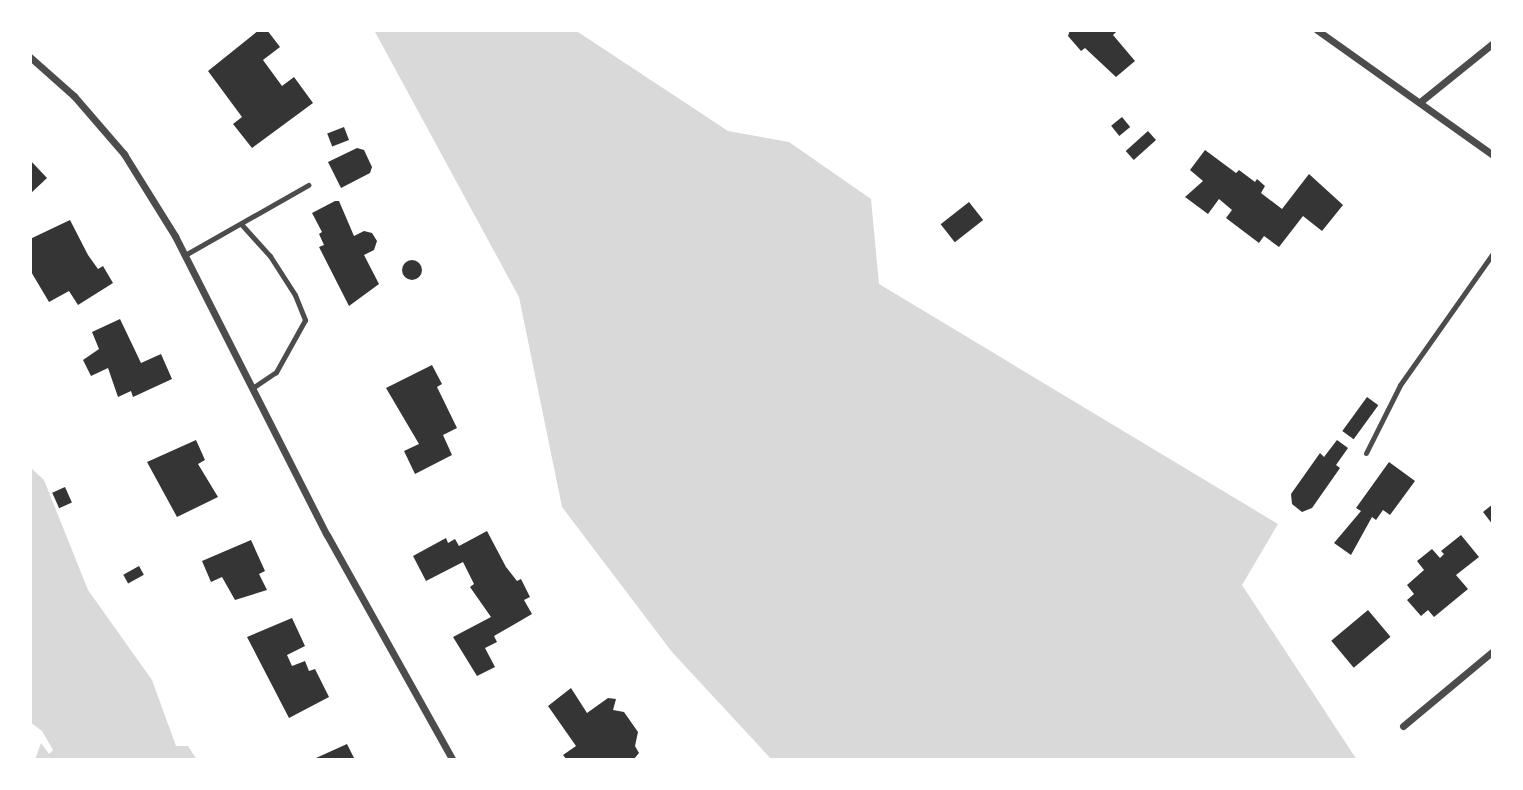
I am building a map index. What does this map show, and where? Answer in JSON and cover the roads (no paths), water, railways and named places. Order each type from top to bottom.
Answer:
[{"type":"street","points":[[1317,30],[1493,155]]},
{"type":"street","points":[[1420,102],[1493,43]]},
{"type":"street","points":[[30,57],[74,96],[124,154],[185,255],[327,535],[453,760]]},
{"type":"street","points":[[1403,726],[1493,651]]},
{"type":"lane","points":[[185,255],[242,225],[308,185]]},
{"type":"lane","points":[[242,225],[270,256],[296,295],[305,320],[276,372],[252,388]]},
{"type":"lane","points":[[1366,453],[1400,384],[1493,253]]}]
